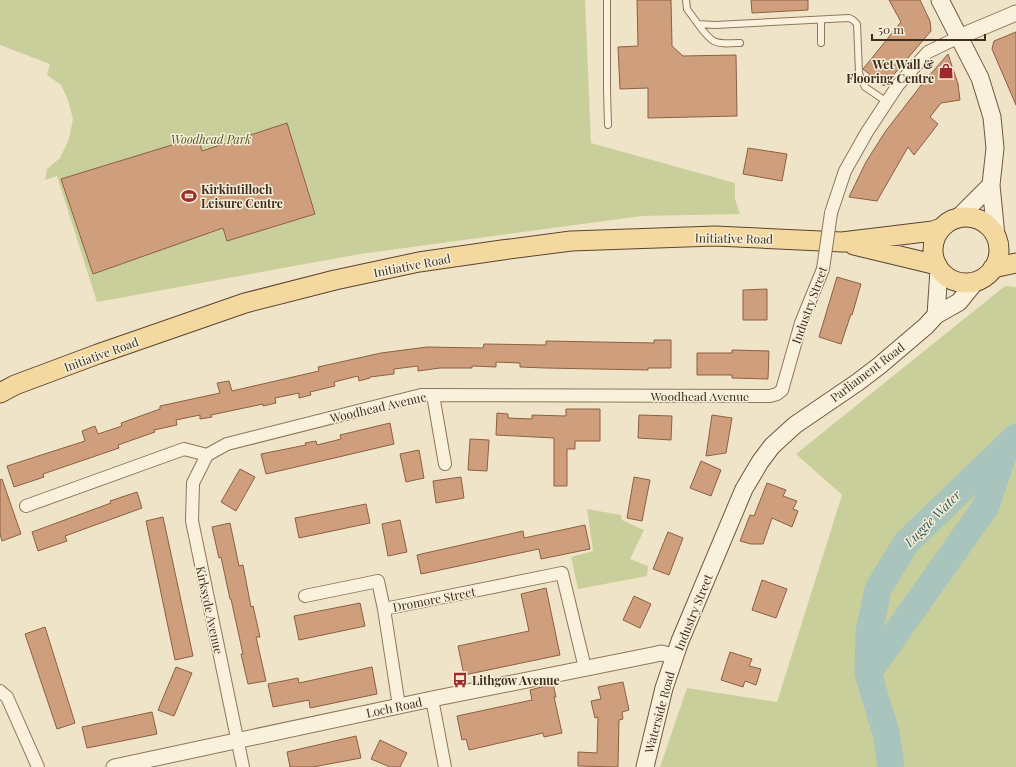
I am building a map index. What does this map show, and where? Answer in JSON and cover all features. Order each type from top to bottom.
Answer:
[{"type":"main road","points":[[842,242],[938,267],[950,278],[956,281],[976,281],[985,276],[993,268],[997,258],[997,239],[991,185],[996,148],[992,117],[980,78],[940,0]]},
{"type":"main road","points":[[958,218],[991,185]]},
{"type":"main road","points":[[842,242],[933,231],[958,218],[973,218],[980,220],[992,230],[997,239],[1016,254]]},
{"type":"main road","points":[[936,315],[938,267],[934,257],[934,242],[941,228]]},
{"type":"main road","name":"Initiative Road","points":[[0,393],[98,354],[245,303],[335,280],[419,262],[571,241],[715,236],[842,242]]},
{"type":"main road","points":[[993,268],[1016,264]]},
{"type":"main road","name":"Parliament Road","points":[[795,425],[879,366],[916,335],[936,315],[959,302],[976,281]]},
{"type":"main road","name":"Industry Street","points":[[674,656],[744,489],[752,474],[772,446],[795,425]]},
{"type":"main road","name":"Waterside Road","points":[[645,767],[664,688],[674,656]]},
{"type":"street","points":[[959,37],[1016,13]]},
{"type":"street","name":"Industry Street","points":[[770,396],[777,394],[782,390],[801,322],[823,269],[831,213],[845,171],[866,132],[898,85],[928,52],[959,37]]},
{"type":"street","name":"Woodhead Avenue","points":[[207,455],[227,444],[421,395],[770,396]]},
{"type":"street","points":[[433,395],[445,464]]},
{"type":"street","points":[[26,506],[184,449],[207,455]]},
{"type":"street","name":"Kirksyde Avenue","points":[[207,455],[193,483],[192,521],[239,741],[243,767]]},
{"type":"street","name":"Dromore Street","points":[[305,596],[378,581],[384,609],[562,574],[585,668]]},
{"type":"street","points":[[384,609],[399,706]]},
{"type":"street","name":"Loch Road","points":[[114,767],[585,668],[661,653],[674,656]]},
{"type":"street","points":[[2,695],[38,767]]},
{"type":"street","points":[[432,699],[445,767]]},
{"type":"lane","points":[[607,0],[608,125]]},
{"type":"lane","points":[[686,0],[687,9],[708,38],[718,43],[740,43]]},
{"type":"lane","points":[[698,24],[715,25],[848,18],[853,20],[857,24],[859,73],[865,87],[887,102]]},
{"type":"lane","points":[[821,20],[821,43]]},
{"type":"green space","name":"Woodhead Park","points":[[0,0],[585,0],[591,143],[735,183],[735,199],[740,214],[642,216],[360,254],[97,302],[57,176],[45,180],[47,169],[60,158],[69,139],[73,119],[68,100],[61,85],[47,75],[50,64],[0,45]]},
{"type":"green space","points":[[1005,286],[1016,287],[1016,767],[660,767],[687,688],[777,702],[842,495],[796,454]]},
{"type":"green space","points":[[587,509],[621,515],[622,520],[644,530],[630,559],[648,566],[647,576],[578,589],[571,557],[593,551]]},
{"type":"building","points":[[637,0],[671,0],[672,46],[683,56],[736,55],[737,116],[648,118],[648,88],[620,89],[618,47],[638,46]]},
{"type":"building","points":[[751,0],[808,0],[808,10],[752,13]]},
{"type":"building","points":[[889,0],[920,0],[930,21],[931,31],[884,86],[863,69],[901,22]]},
{"type":"building","points":[[1016,32],[1016,105],[992,49],[994,41]]},
{"type":"building","points":[[948,54],[958,84],[960,100],[941,103],[930,117],[938,124],[914,155],[908,147],[877,201],[849,197],[866,162],[885,132],[922,84]]},
{"type":"building","name":"Kirkintilloch Leisure Centre","points":[[287,123],[315,214],[227,241],[223,228],[93,274],[61,179],[198,137],[202,151]]},
{"type":"building","points":[[748,148],[787,154],[782,181],[743,174]]},
{"type":"building","points":[[837,277],[861,284],[852,315],[851,314],[841,344],[819,337]]},
{"type":"building","points":[[767,289],[767,320],[743,320],[743,290]]},
{"type":"building","points":[[654,340],[671,340],[671,368],[648,368],[648,370],[545,368],[520,367],[520,363],[496,362],[496,367],[472,366],[472,368],[440,368],[418,371],[418,366],[394,369],[394,374],[370,377],[359,381],[358,376],[334,382],[335,386],[310,392],[311,395],[299,398],[299,393],[275,398],[276,403],[263,406],[263,404],[211,415],[212,417],[200,419],[200,415],[176,420],[177,425],[154,430],[155,432],[118,445],[119,448],[43,474],[44,477],[14,487],[7,466],[85,441],[82,431],[95,426],[98,434],[122,426],[121,423],[160,409],[160,406],[220,393],[217,383],[229,381],[232,391],[319,371],[318,367],[381,353],[427,347],[483,348],[484,344],[546,345],[546,341],[654,343]]},
{"type":"building","points":[[732,350],[769,351],[768,379],[732,378],[732,375],[697,375],[697,353],[732,353]]},
{"type":"building","points":[[566,409],[600,409],[600,441],[575,441],[575,449],[567,449],[567,486],[554,486],[554,438],[496,435],[497,413],[508,414],[508,418],[532,419],[532,415],[566,416]]},
{"type":"building","points":[[639,415],[672,416],[671,440],[638,438]]},
{"type":"building","points":[[712,415],[732,418],[726,453],[706,456]]},
{"type":"building","points":[[390,423],[394,444],[266,474],[261,454],[306,445],[305,443],[316,441],[317,445],[341,439],[340,435]]},
{"type":"building","points":[[470,439],[489,440],[487,471],[468,470]]},
{"type":"building","points":[[419,450],[424,478],[406,482],[400,454]]},
{"type":"building","points":[[701,461],[721,470],[711,496],[690,488]]},
{"type":"building","points":[[240,469],[255,477],[236,511],[221,502]]},
{"type":"building","points":[[461,477],[464,498],[436,503],[433,481]]},
{"type":"building","points":[[634,477],[650,480],[642,521],[627,518]]},
{"type":"building","points":[[2,479],[21,534],[2,541],[0,534],[0,480]]},
{"type":"building","points":[[767,483],[786,490],[783,496],[797,501],[793,509],[798,511],[792,527],[772,518],[763,544],[751,544],[740,541],[750,515],[754,516]]},
{"type":"building","points":[[137,492],[142,508],[65,536],[67,541],[38,551],[32,532],[111,503],[110,501]]},
{"type":"building","points":[[366,504],[370,523],[299,538],[295,518]]},
{"type":"building","points":[[163,517],[193,656],[175,660],[146,521]]},
{"type":"building","points":[[400,520],[407,552],[388,556],[382,524]]},
{"type":"building","points":[[230,523],[239,566],[243,565],[251,607],[253,606],[260,637],[256,637],[266,681],[248,684],[231,599],[221,557],[219,558],[212,527]]},
{"type":"building","points":[[585,525],[590,549],[541,559],[539,549],[421,574],[417,555],[523,531],[524,538]]},
{"type":"building","points":[[668,532],[683,538],[669,575],[653,569]]},
{"type":"building","points":[[762,580],[787,589],[776,618],[752,610]]},
{"type":"building","points":[[546,588],[560,655],[464,675],[458,646],[529,631],[521,594]]},
{"type":"building","points":[[634,596],[651,604],[640,628],[623,620]]},
{"type":"building","points":[[360,603],[365,626],[299,640],[294,616]]},
{"type":"building","points":[[45,627],[75,723],[57,729],[25,634]]},
{"type":"building","points":[[730,652],[752,659],[749,666],[761,669],[756,685],[745,681],[743,687],[721,680]]},
{"type":"building","points":[[176,667],[192,673],[174,716],[158,710]]},
{"type":"building","points":[[372,667],[377,694],[310,708],[309,700],[273,707],[268,684],[298,678],[299,683]]},
{"type":"building","points":[[623,682],[629,710],[622,712],[623,719],[619,720],[618,767],[578,766],[578,752],[597,753],[598,717],[595,718],[591,701],[601,699],[598,687]]},
{"type":"building","points":[[553,684],[556,697],[554,697],[562,733],[544,737],[543,733],[469,750],[466,739],[462,740],[457,716],[532,700],[530,690]]},
{"type":"building","points":[[152,712],[157,734],[87,748],[82,727]]},
{"type":"building","points":[[356,736],[361,758],[313,767],[290,767],[287,752]]},
{"type":"building","points":[[380,740],[407,753],[400,767],[390,767],[371,759]]},
{"type":"waterway","name":"Luggie Water","points":[[891,767],[886,733],[868,673],[869,632],[878,589],[906,543],[1016,437]]},
{"type":"waterway","name":"Luggie Water","points":[[868,673],[986,506],[1005,450]]},
{"type":"place","name":"Wet Wall & Flooring Centre","points":[[946,71]]},
{"type":"place","name":"Kirkintilloch Leisure Centre","points":[[189,196]]},
{"type":"place","name":"Lithgow Avenue","points":[[460,680]]}]
